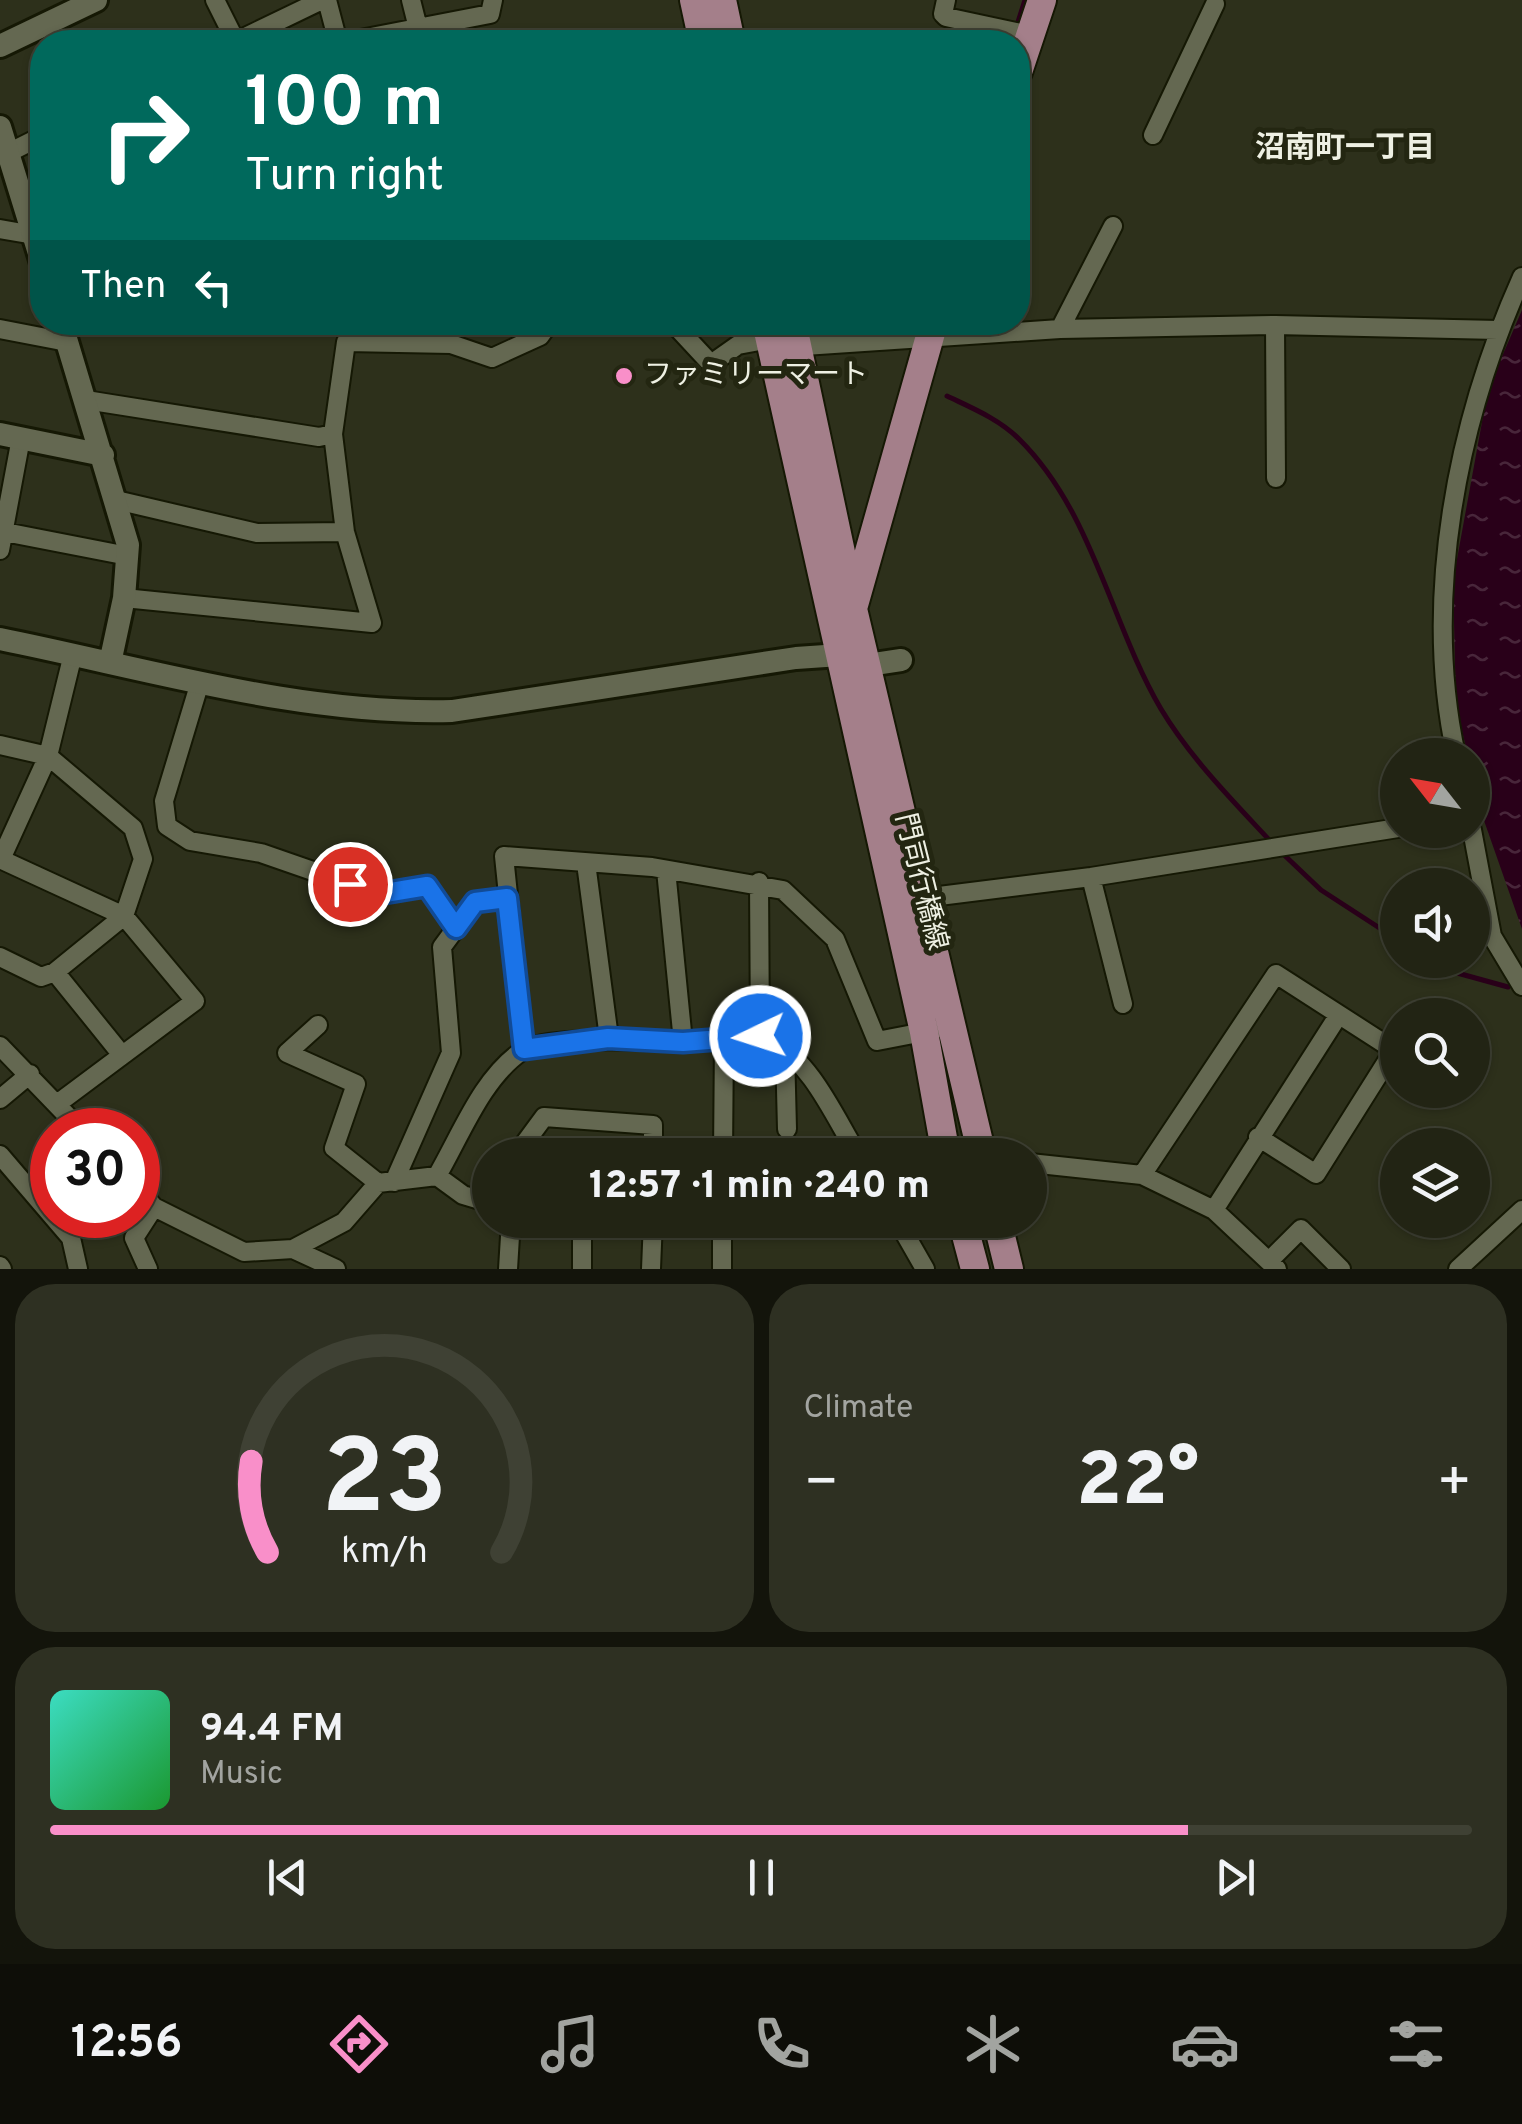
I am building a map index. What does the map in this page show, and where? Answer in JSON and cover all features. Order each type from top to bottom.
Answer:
[{"type":"main road","points":[[694,0],[700,30]]},
{"type":"main road","points":[[722,0],[728,30]]},
{"type":"main road","points":[[1021,30],[1042,0]]},
{"type":"main road","name":"門司行橋線","points":[[840,656],[930,335]]},
{"type":"main road","name":"門司行橋線","points":[[780,336],[832,510],[978,1138]]},
{"type":"main road","name":"門司行橋線","points":[[780,336],[840,656],[924,1032],[943,1138]]},
{"type":"main road","points":[[832,510],[863,512],[882,507]]},
{"type":"main road","points":[[967,1238],[975,1269]]},
{"type":"main road","points":[[1001,1238],[1009,1269]]},
{"type":"street","points":[[33,30],[96,0]]},
{"type":"street","points":[[215,0],[230,30]]},
{"type":"street","points":[[261,30],[324,0],[334,30]]},
{"type":"street","points":[[411,0],[418,28]]},
{"type":"street","points":[[408,30],[490,14],[493,0]]},
{"type":"street","points":[[946,0],[946,18],[1004,30]]},
{"type":"street","points":[[1153,135],[1211,2],[1232,14]]},
{"type":"street","points":[[0,46],[30,32]]},
{"type":"street","points":[[0,127],[8,153],[8,177],[30,226]]},
{"type":"street","points":[[8,153],[30,142]]},
{"type":"street","points":[[1060,329],[1113,226]]},
{"type":"street","points":[[0,228],[30,234]]},
{"type":"street","points":[[1452,738],[1442,582],[1461,467],[1498,330],[1522,277]]},
{"type":"street","points":[[1275,325],[1276,478]]},
{"type":"street","points":[[1030,329],[1275,325],[1498,330]]},
{"type":"street","points":[[0,328],[30,330]]},
{"type":"street","points":[[65,335],[104,456],[128,556],[124,598],[110,663]]},
{"type":"street","points":[[124,598],[372,623],[345,532],[333,434],[346,342],[451,344],[492,358],[541,335]]},
{"type":"street","points":[[684,335],[711,364],[738,345],[780,336],[810,335]]},
{"type":"street","points":[[86,400],[319,437],[333,434]]},
{"type":"street","points":[[104,456],[11,436],[1,537],[128,556]]},
{"type":"street","points":[[116,500],[257,533],[345,532]]},
{"type":"street","points":[[0,639],[338,708],[452,711],[796,658],[840,656],[868,665],[902,660]]},
{"type":"street","points":[[57,1104],[195,1001],[124,916],[0,859],[48,756],[73,654]]},
{"type":"street","points":[[200,682],[164,801],[167,826],[190,842],[262,853],[379,894],[427,886],[456,928]]},
{"type":"street","points":[[0,745],[48,756],[133,828],[144,858],[124,916],[56,972],[41,977],[0,956]]},
{"type":"street","points":[[895,903],[1092,877],[1380,831]]},
{"type":"street","points":[[1475,848],[1492,936],[1522,986]]},
{"type":"street","points":[[524,1049],[504,856],[666,870],[759,882],[783,890],[835,940],[877,1040],[954,1026]]},
{"type":"street","points":[[586,863],[608,1038]]},
{"type":"street","points":[[666,870],[683,1042]]},
{"type":"street","points":[[1092,877],[1123,1004]]},
{"type":"street","points":[[759,882],[760,1036]]},
{"type":"street","points":[[160,1210],[244,1252],[293,1249],[344,1222],[386,1183],[451,1052],[442,947],[475,902],[507,898]]},
{"type":"street","points":[[56,972],[122,1055]]},
{"type":"street","points":[[1142,1175],[1276,974],[1394,1050],[1316,1174],[1258,1137]]},
{"type":"street","points":[[1214,1210],[1338,1016]]},
{"type":"street","points":[[318,1025],[287,1054],[356,1084],[334,1148],[386,1183],[438,1176],[463,1195],[472,1196]]},
{"type":"street","points":[[438,1176],[492,1081],[524,1049],[608,1038],[683,1042],[760,1036],[785,1050],[812,1080],[848,1138]]},
{"type":"street","points":[[723,1138],[724,1038]]},
{"type":"street","points":[[0,1046],[61,1108]]},
{"type":"street","points":[[785,1050],[786,1129]]},
{"type":"street","points":[[0,1099],[30,1074]]},
{"type":"street","points":[[529,1138],[544,1117],[653,1125],[653,1138]]},
{"type":"street","points":[[0,1155],[71,1238],[78,1269]]},
{"type":"street","points":[[1047,1165],[1142,1175],[1214,1210],[1273,1265],[1301,1229],[1341,1269]]},
{"type":"street","points":[[1458,1269],[1522,1210]]},
{"type":"street","points":[[134,1238],[148,1269]]},
{"type":"street","points":[[508,1269],[510,1238]]},
{"type":"street","points":[[582,1238],[582,1269]]},
{"type":"street","points":[[652,1269],[653,1238]]},
{"type":"street","points":[[722,1238],[722,1269]]},
{"type":"street","points":[[908,1238],[926,1269]]},
{"type":"street","points":[[293,1249],[336,1269]]},
{"type":"water","points":[[1522,310],[1522,929],[1490,838],[1490,738],[1464,738],[1456,707],[1453,581],[1488,389]]},
{"type":"waterway","points":[[1017,25],[1025,0]]},
{"type":"waterway","points":[[947,396],[1003,426],[1044,468],[1083,534],[1161,709],[1199,763],[1273,844]]},
{"type":"waterway","points":[[1281,852],[1321,890],[1380,928]]},
{"type":"waterway","points":[[1475,978],[1508,987]]},
{"type":"place","name":"ファミリーマート","points":[[624,376]]},
{"type":"district","name":"沼南町一丁目","points":[[1345,149]]},
{"type":"route","points":[[350,884],[379,894],[427,886],[456,928],[475,902],[507,898],[524,1049],[608,1038],[683,1042],[760,1036]]}]
